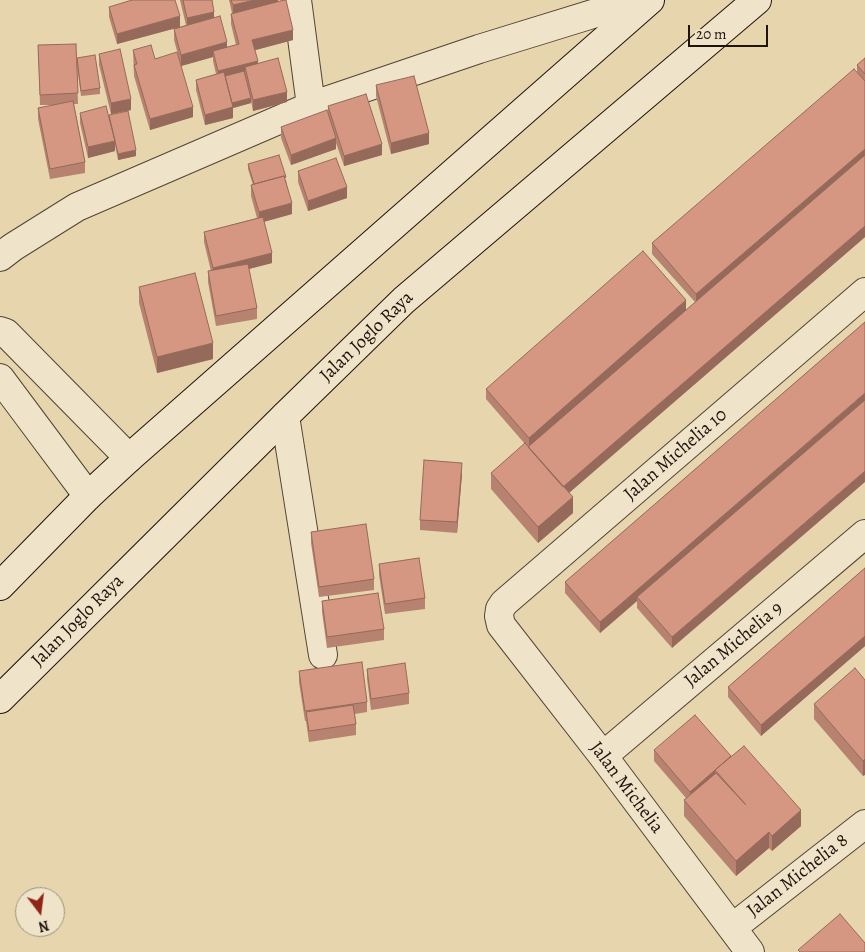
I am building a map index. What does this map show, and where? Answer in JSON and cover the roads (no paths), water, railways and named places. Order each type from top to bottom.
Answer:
[{"type":"street","points":[[297,0],[311,106]]},
{"type":"street","points":[[0,257],[77,207],[311,106],[479,49],[638,0]]},
{"type":"street","points":[[0,586],[88,496],[129,458],[650,0]]},
{"type":"street","name":"Jalan Joglo Raya","points":[[0,699],[404,300],[757,0]]},
{"type":"street","name":"Jalan Michelia 10","points":[[501,625],[499,616],[500,609],[504,603],[865,292]]},
{"type":"street","points":[[0,331],[6,333],[129,458]]},
{"type":"street","points":[[0,378],[88,496]]},
{"type":"street","points":[[285,416],[323,655]]},
{"type":"street","name":"Jalan Michelia 9","points":[[603,756],[865,534]]},
{"type":"street","name":"Jalan Michelia","points":[[501,625],[603,756],[750,952]]},
{"type":"street","name":"Jalan Michelia 8","points":[[732,928],[865,824]]}]
